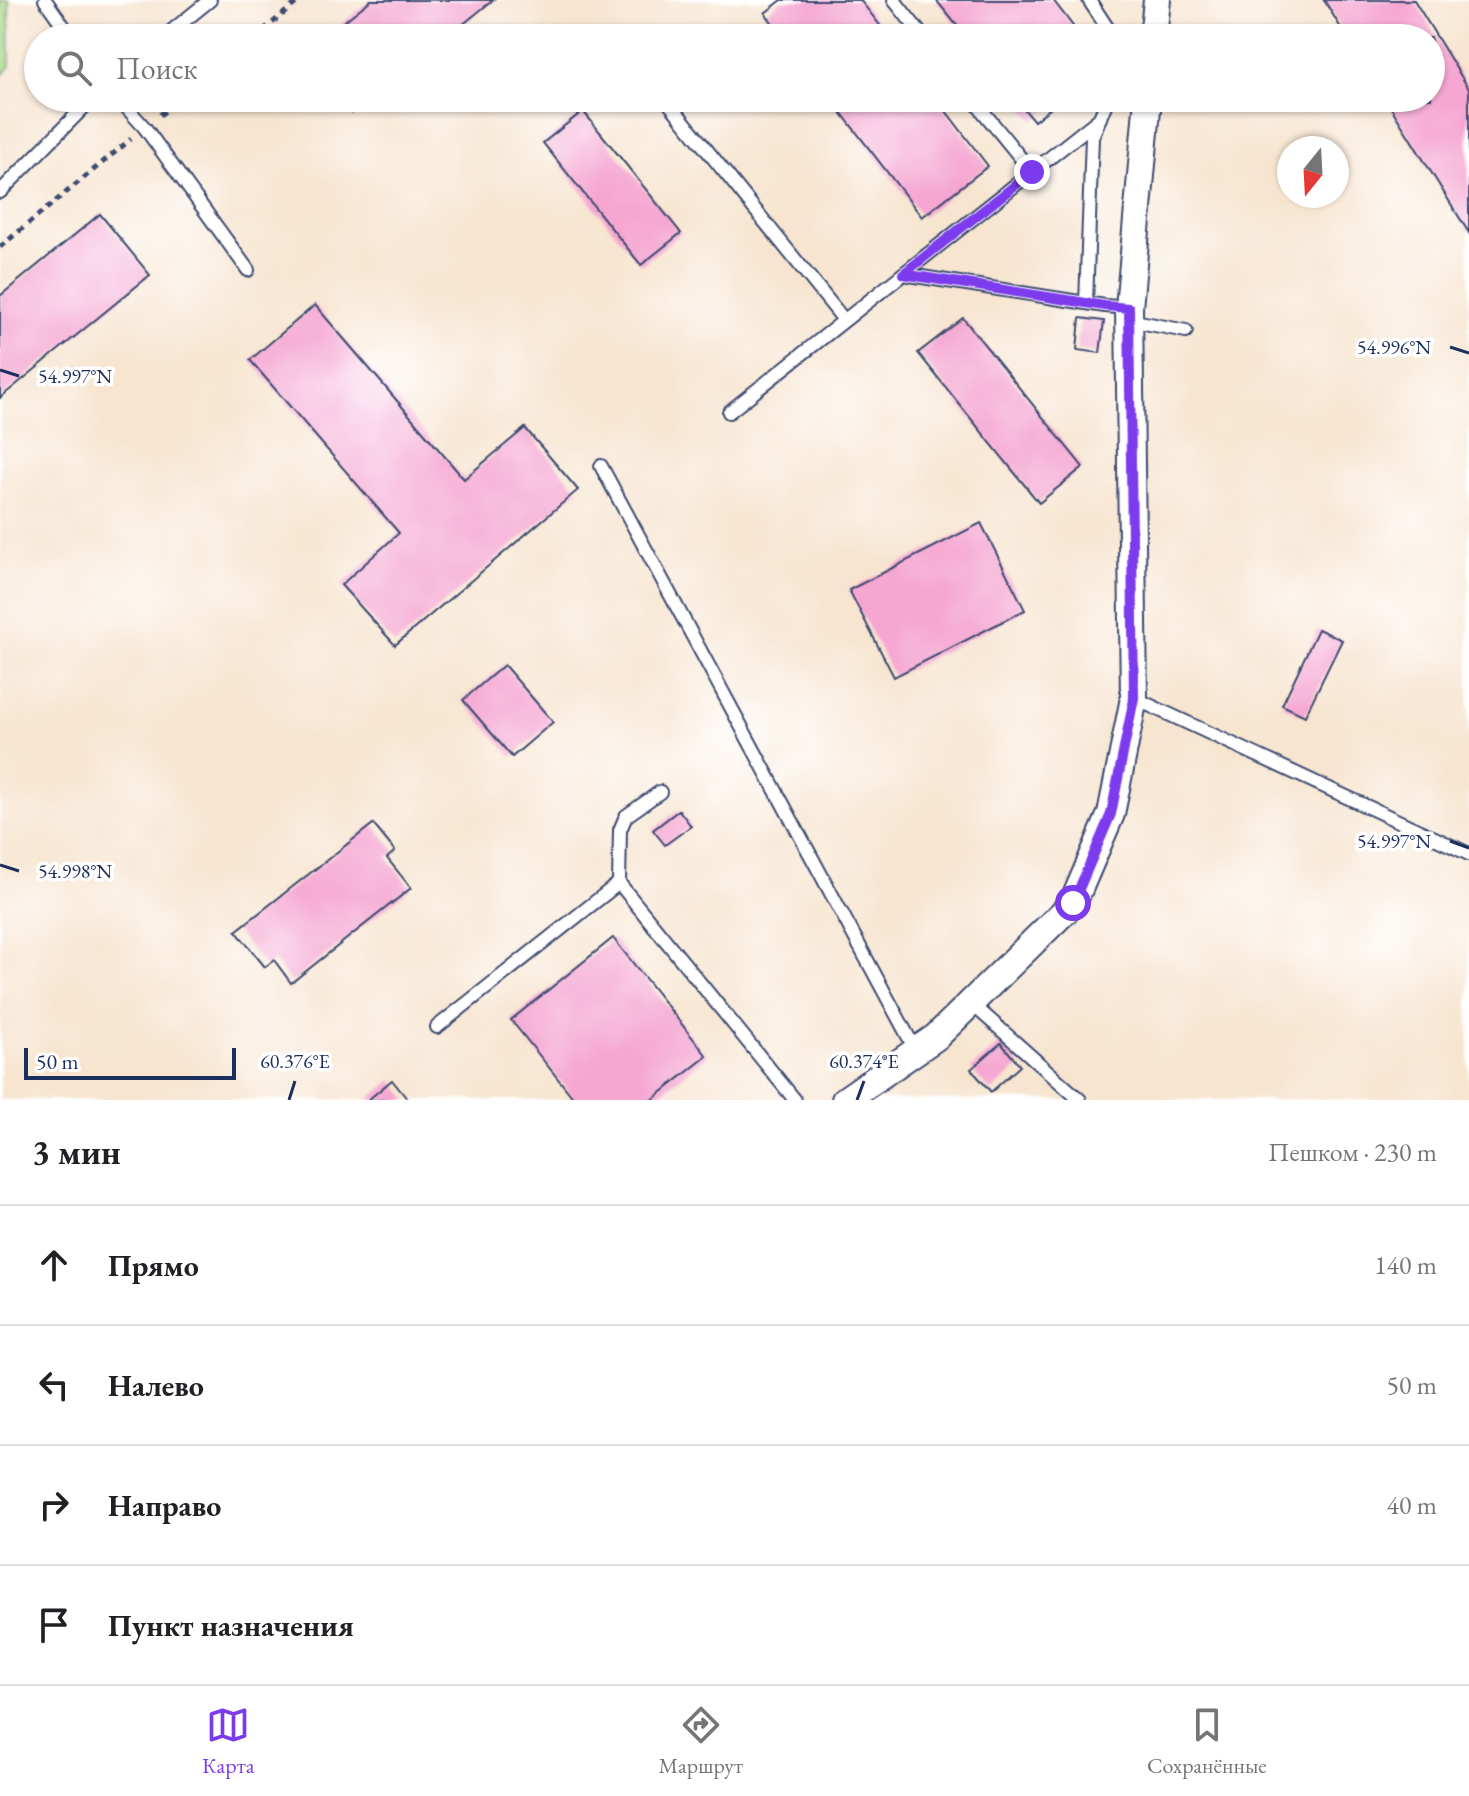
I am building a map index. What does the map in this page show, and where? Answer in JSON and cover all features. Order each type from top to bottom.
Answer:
[{"type":"street","points":[[1154,24],[1157,0]]},
{"type":"street","points":[[845,1100],[936,1037],[1073,903],[1111,814],[1134,698],[1129,314],[1147,112]]},
{"type":"lane","points":[[45,0],[62,24]]},
{"type":"lane","points":[[180,24],[210,0]]},
{"type":"lane","points":[[894,0],[913,24]]},
{"type":"lane","points":[[1089,0],[1105,24]]},
{"type":"lane","points":[[0,192],[79,112]]},
{"type":"lane","points":[[131,112],[248,270]]},
{"type":"lane","points":[[676,112],[844,320]]},
{"type":"lane","points":[[983,112],[1032,172]]},
{"type":"lane","points":[[1086,303],[1092,137],[1102,112]]},
{"type":"lane","points":[[729,412],[1100,118]]},
{"type":"lane","points":[[903,274],[1086,303],[1186,331]]},
{"type":"lane","points":[[601,466],[916,1051]]},
{"type":"lane","points":[[1134,698],[1469,854]]},
{"type":"lane","points":[[660,792],[626,816],[620,830],[619,883],[795,1100]]},
{"type":"lane","points":[[437,1027],[619,883]]},
{"type":"lane","points":[[971,1003],[1080,1100]]},
{"type":"path","points":[[271,24],[300,0]]},
{"type":"path","points":[[0,247],[164,112]]},
{"type":"green space","points":[[0,0],[9,0],[10,66],[0,78]]},
{"type":"building","points":[[371,0],[493,0],[463,24],[341,24]]},
{"type":"building","points":[[782,0],[860,0],[879,24],[773,24],[765,13]]},
{"type":"building","points":[[936,0],[1053,0],[1071,24],[956,24]]},
{"type":"building","points":[[1324,0],[1414,0],[1429,24],[1339,24]]},
{"type":"building","points":[[1445,50],[1469,89],[1469,233],[1394,112],[1445,112]]},
{"type":"building","points":[[584,112],[681,233],[641,265],[543,143]]},
{"type":"building","points":[[841,112],[947,112],[988,166],[922,217]]},
{"type":"building","points":[[1027,112],[1045,112],[1034,121]]},
{"type":"building","points":[[100,214],[150,275],[0,398],[0,296]]},
{"type":"building","points":[[315,305],[464,479],[525,428],[578,490],[395,645],[341,585],[399,533],[250,360]]},
{"type":"building","points":[[963,318],[1083,467],[1039,503],[918,353]]},
{"type":"building","points":[[1080,318],[1104,321],[1100,353],[1077,350]]},
{"type":"building","points":[[981,523],[1025,610],[894,677],[849,590]]},
{"type":"building","points":[[1318,629],[1342,640],[1305,716],[1282,705]]},
{"type":"building","points":[[504,665],[553,722],[512,757],[463,700]]},
{"type":"building","points":[[679,810],[691,826],[665,845],[653,830]]},
{"type":"building","points":[[373,824],[395,851],[387,858],[411,888],[291,983],[274,960],[265,967],[236,931]]},
{"type":"building","points":[[613,938],[707,1056],[652,1100],[575,1100],[511,1020]]},
{"type":"building","points":[[1001,1043],[1020,1066],[991,1092],[971,1069]]},
{"type":"building","points":[[392,1080],[408,1100],[368,1100]]},
{"type":"route","points":[[1032,172],[903,274],[1129,308],[1134,698],[1111,814],[1073,903]]}]
